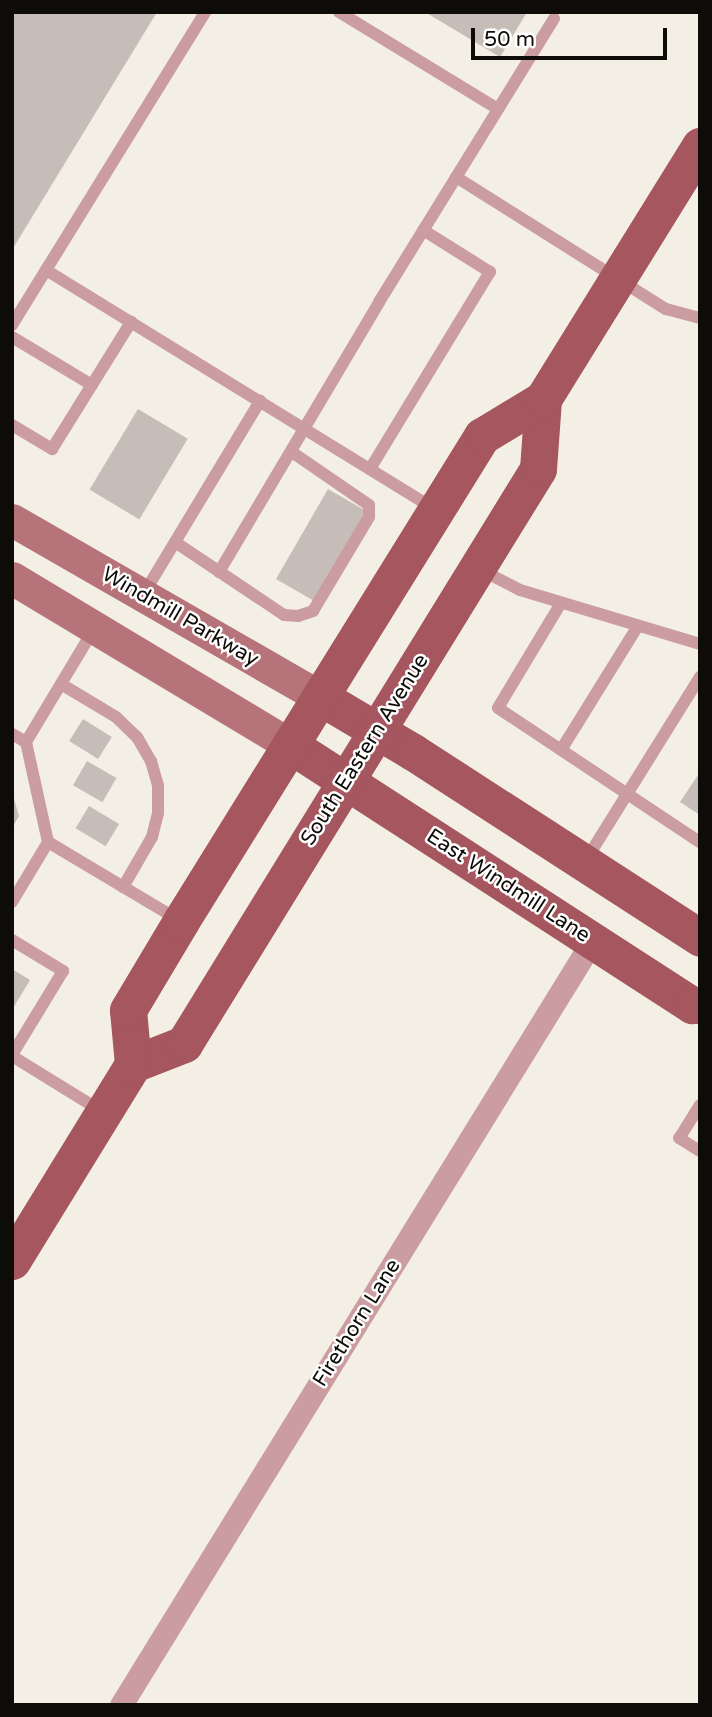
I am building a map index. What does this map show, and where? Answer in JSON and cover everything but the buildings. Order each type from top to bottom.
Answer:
[{"type":"main road","name":"South Eastern Avenue","points":[[543,399],[538,469],[477,569],[348,714],[318,763],[181,921],[128,1010],[132,1063],[184,1044],[318,763],[348,714],[436,509],[482,436],[543,399],[700,146]]},
{"type":"main road","name":"Windmill Parkway","points":[[12,520],[348,714]]},
{"type":"main road","points":[[12,578],[318,763]]},
{"type":"main road","points":[[348,714],[700,938]]},
{"type":"main road","name":"East Windmill Lane","points":[[318,763],[692,1005],[700,1005]]},
{"type":"main road","points":[[12,1261],[132,1063]]},
{"type":"street","name":"Firethorn Lane","points":[[121,1705],[593,940]]},
{"type":"lane","points":[[12,325],[205,12]]},
{"type":"lane","points":[[339,12],[498,109]]},
{"type":"lane","points":[[219,572],[423,230],[554,19]]},
{"type":"lane","points":[[456,177],[666,309],[700,318]]},
{"type":"lane","points":[[370,469],[490,272],[423,230]]},
{"type":"lane","points":[[46,270],[436,509]]},
{"type":"lane","points":[[12,425],[52,449],[131,323]]},
{"type":"lane","points":[[12,337],[92,385]]},
{"type":"lane","points":[[143,595],[260,401]]},
{"type":"lane","points":[[175,542],[284,615],[298,616],[313,611],[369,517],[369,505],[359,494],[292,452]]},
{"type":"lane","points":[[477,569],[520,590],[700,645]]},
{"type":"lane","points":[[561,603],[498,708],[700,842]]},
{"type":"lane","points":[[561,750],[638,626]]},
{"type":"lane","points":[[12,902],[48,842],[26,743],[95,628]]},
{"type":"lane","points":[[584,863],[700,677]]},
{"type":"lane","points":[[61,684],[116,717],[137,737],[151,761],[158,785],[158,813],[152,837],[124,887]]},
{"type":"lane","points":[[12,734],[26,743]]},
{"type":"lane","points":[[48,842],[181,921]]},
{"type":"lane","points":[[12,940],[63,971],[12,1056],[103,1112]]},
{"type":"lane","points":[[700,1105],[679,1138],[700,1151]]}]
